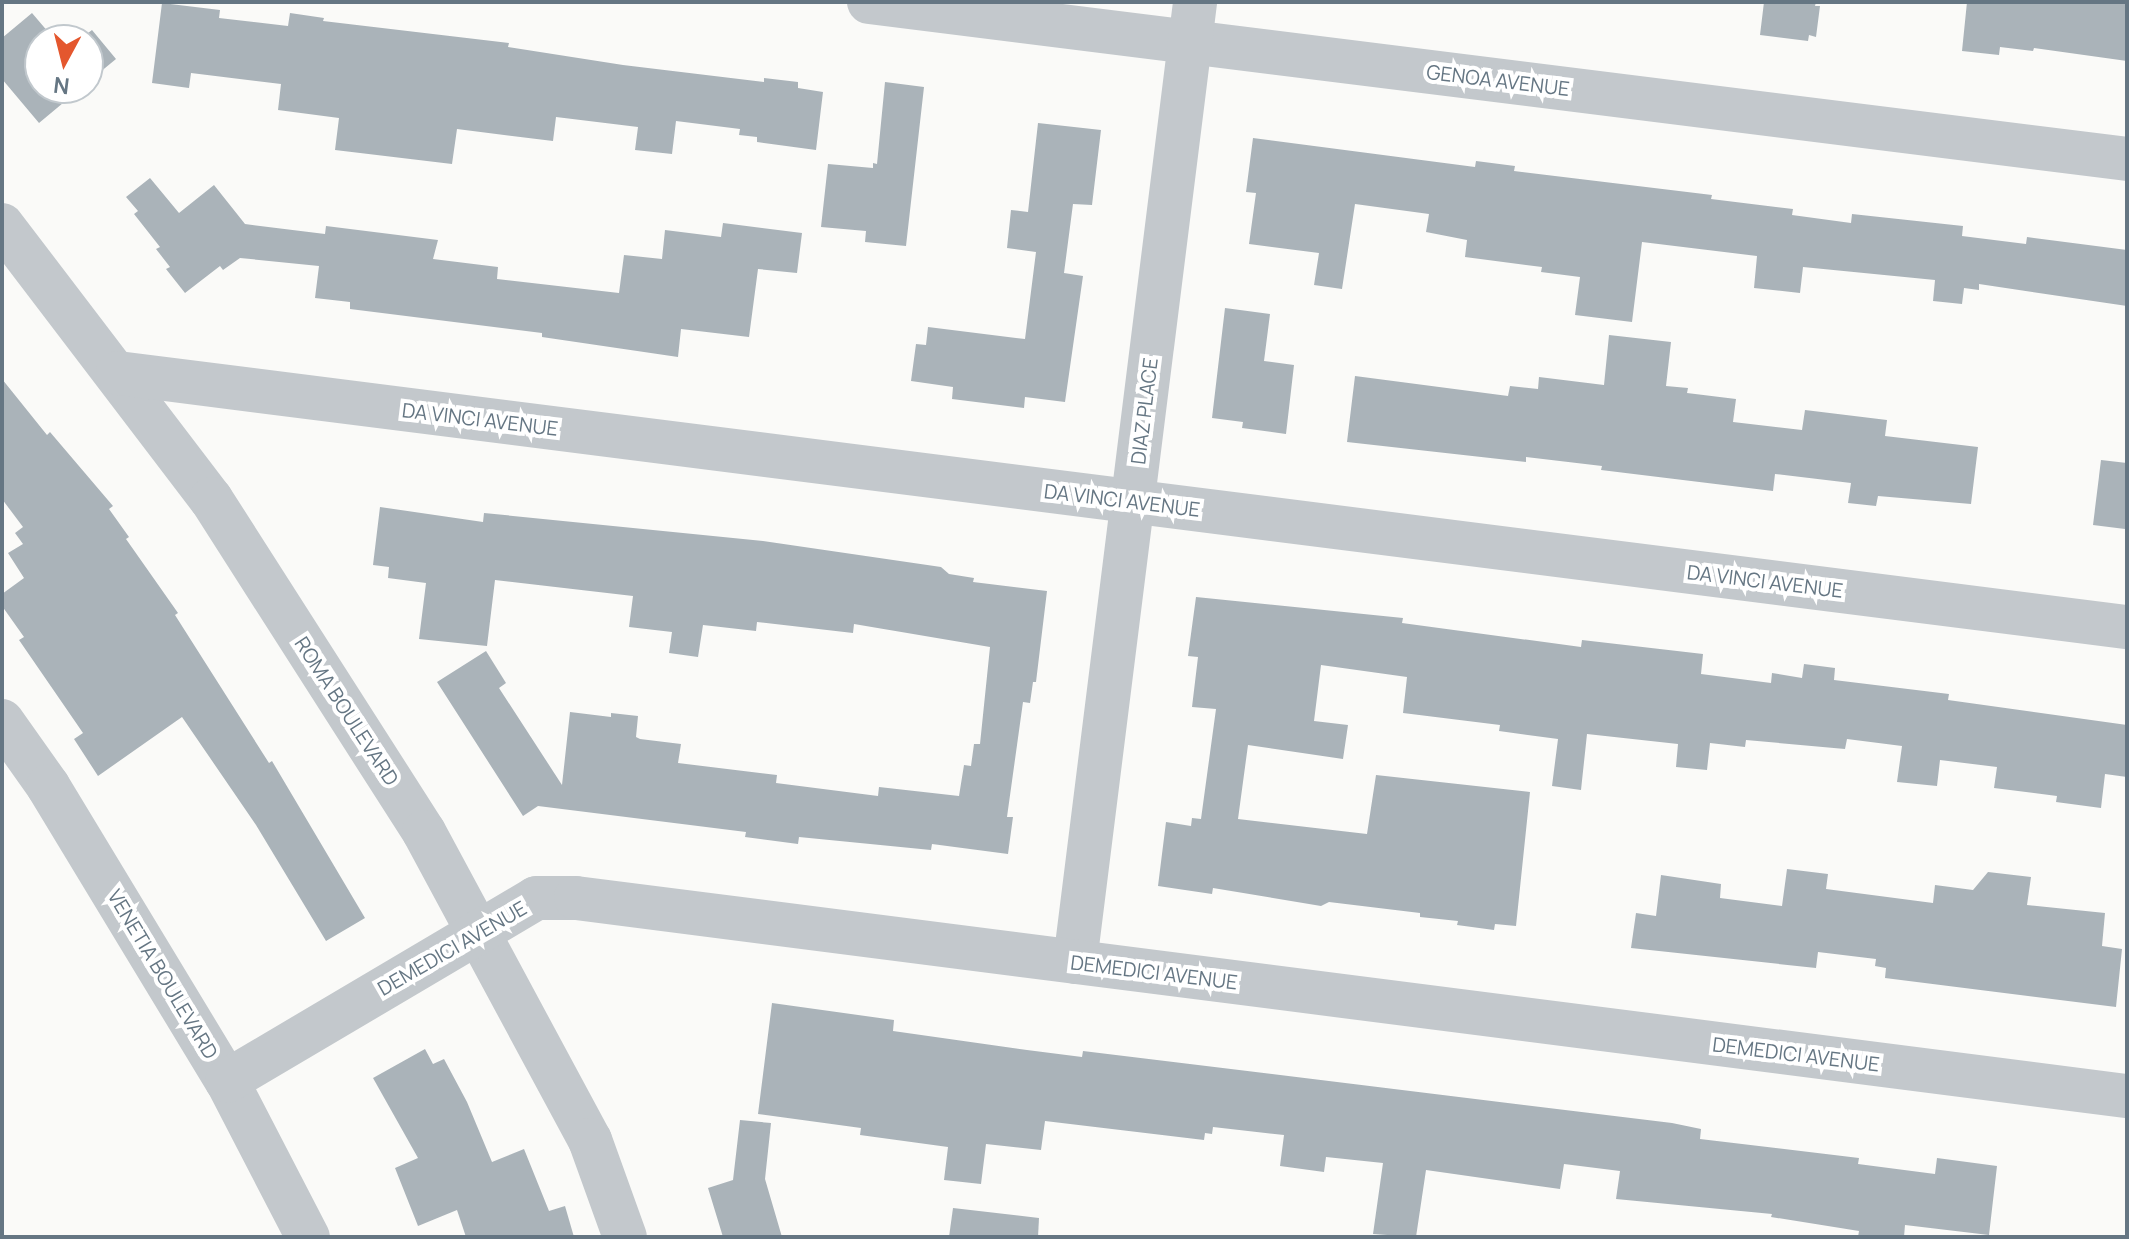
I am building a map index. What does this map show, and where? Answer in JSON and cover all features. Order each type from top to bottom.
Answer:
[{"type":"street","name":"GENOA AVENUE","points":[[869,2],[1192,22],[2127,159]]},
{"type":"street","name":"DIAZ PLACE","points":[[1075,962],[1192,22]]},
{"type":"street","name":"ROMA BOULEVARD","points":[[2,225],[118,373],[211,499],[424,832],[590,1140],[625,1237]]},
{"type":"street","name":"DA VINCI AVENUE","points":[[118,373],[2127,627]]},
{"type":"street","name":"VENETIA BOULEVARD","points":[[2,721],[48,786],[227,1081],[308,1237]]},
{"type":"street","name":"DEMEDICI AVENUE","points":[[227,1081],[536,898],[576,898],[2127,1096]]},
{"type":"building","points":[[1764,2],[1816,2],[1815,6],[1820,6],[1816,37],[1809,35],[1808,41],[1760,35]]},
{"type":"building","points":[[1967,2],[2127,2],[2127,61],[2034,48],[2033,51],[2000,47],[1999,55],[1962,51]]},
{"type":"building","points":[[162,3],[220,10],[219,18],[288,26],[290,13],[324,18],[323,21],[509,43],[508,47],[623,65],[764,82],[764,78],[798,82],[798,88],[823,92],[816,150],[757,142],[757,137],[739,135],[740,129],[676,121],[672,154],[635,150],[638,127],[556,117],[553,141],[457,129],[452,164],[335,150],[339,118],[278,110],[281,84],[191,73],[189,88],[152,83]]},
{"type":"building","points":[[32,13],[41,24],[24,24],[24,104],[62,104],[39,123],[2,79],[2,38]]},
{"type":"building","points":[[104,44],[116,59],[104,69]]},
{"type":"building","points":[[885,82],[924,87],[906,246],[865,242],[866,231],[821,227],[828,164],[873,168],[873,163],[877,164]]},
{"type":"building","points":[[1038,123],[1101,130],[1092,205],[1073,204],[1064,273],[1083,276],[1065,402],[1025,397],[1024,408],[952,399],[953,387],[911,381],[916,344],[926,345],[928,327],[1025,339],[1036,252],[1007,248],[1011,210],[1028,212]]},
{"type":"building","points":[[1253,138],[1475,167],[1476,161],[1515,166],[1514,171],[1712,195],[1711,199],[1793,209],[1792,215],[1851,223],[1852,214],[1963,226],[1962,236],[2026,244],[2027,237],[2127,250],[2127,306],[1979,284],[1979,290],[1964,288],[1962,304],[1933,301],[1935,280],[1803,267],[1800,293],[1754,288],[1757,256],[1642,242],[1632,322],[1575,315],[1580,277],[1541,272],[1542,267],[1465,257],[1467,240],[1426,232],[1429,214],[1355,204],[1342,289],[1314,285],[1319,253],[1249,244],[1256,193],[1246,192]]},
{"type":"building","points":[[150,178],[179,213],[214,185],[245,224],[325,234],[326,226],[438,240],[433,259],[498,267],[497,279],[619,293],[624,255],[662,259],[665,230],[721,237],[723,223],[802,233],[797,273],[758,269],[749,337],[681,329],[678,357],[542,337],[542,333],[350,309],[350,302],[315,298],[319,266],[240,258],[223,270],[220,266],[185,293],[166,269],[170,267],[156,249],[160,247],[134,214],[138,211],[126,197]]},
{"type":"building","points":[[1225,308],[1270,314],[1264,361],[1294,365],[1286,434],[1242,428],[1243,422],[1212,418]]},
{"type":"building","points":[[1609,335],[1671,342],[1666,386],[1688,388],[1687,393],[1736,399],[1733,422],[1802,430],[1805,410],[1887,420],[1885,436],[1978,447],[1971,504],[1878,496],[1876,506],[1848,503],[1851,483],[1775,474],[1773,491],[1601,470],[1602,466],[1526,457],[1526,462],[1347,442],[1355,376],[1508,396],[1510,386],[1538,389],[1539,377],[1604,385]]},
{"type":"building","points":[[2,379],[47,435],[50,432],[113,506],[109,509],[129,537],[126,539],[178,613],[175,615],[269,763],[272,761],[365,918],[326,941],[256,825],[182,717],[98,776],[74,739],[83,733],[19,640],[24,637],[2,606],[2,594],[24,578],[8,553],[23,544],[15,533],[23,527],[2,499]]},
{"type":"building","points":[[2101,460],[2127,463],[2125,529],[2093,525]]},
{"type":"building","points":[[380,507],[483,522],[484,513],[763,541],[941,567],[949,574],[974,578],[973,582],[1047,591],[1036,682],[1033,682],[1030,703],[1023,702],[1007,817],[1013,817],[1008,854],[932,844],[931,850],[799,837],[798,844],[745,837],[746,832],[538,806],[523,816],[437,682],[486,651],[506,683],[499,688],[562,785],[570,712],[611,717],[611,713],[638,716],[636,737],[640,739],[681,744],[678,763],[777,775],[776,783],[878,796],[879,787],[959,796],[964,765],[971,766],[974,744],[980,744],[990,647],[854,624],[853,633],[757,622],[756,631],[703,625],[698,657],[669,653],[672,632],[629,627],[633,596],[495,580],[487,646],[419,639],[426,583],[388,578],[389,567],[373,565]]},
{"type":"building","points":[[1196,597],[1403,618],[1402,623],[1581,647],[1582,640],[1703,654],[1701,674],[1771,683],[1772,673],[1802,678],[1804,664],[1835,668],[1834,680],[1949,694],[1948,700],[2127,725],[2127,777],[2105,774],[2101,808],[2056,802],[2057,796],[1994,788],[1997,767],[1940,760],[1937,786],[1897,782],[1902,746],[1847,739],[1845,749],[1746,740],[1745,747],[1710,743],[1707,770],[1676,767],[1678,744],[1587,734],[1581,790],[1552,786],[1558,739],[1499,731],[1500,725],[1403,713],[1407,677],[1321,665],[1314,721],[1348,725],[1343,759],[1248,745],[1238,819],[1367,834],[1376,775],[1530,792],[1516,926],[1495,924],[1494,930],[1457,925],[1458,921],[1420,917],[1420,913],[1329,902],[1321,906],[1213,888],[1212,894],[1158,886],[1166,822],[1191,826],[1192,818],[1201,819],[1216,709],[1192,707],[1198,657],[1188,656]]},
{"type":"building","points":[[1787,869],[1828,874],[1826,889],[1933,903],[1935,885],[1973,890],[1988,872],[2031,877],[2027,905],[2105,913],[2102,946],[2122,949],[2116,1007],[1885,978],[1886,968],[1875,966],[1876,959],[1818,952],[1816,968],[1631,948],[1636,913],[1656,916],[1661,875],[1721,884],[1720,898],[1782,906]]},
{"type":"building","points":[[772,1003],[894,1020],[893,1031],[1027,1050],[1082,1057],[1083,1051],[1672,1123],[1701,1129],[1700,1139],[1859,1158],[1858,1164],[1935,1174],[1937,1158],[1997,1166],[1989,1235],[1905,1225],[1904,1237],[1858,1237],[1859,1231],[1771,1217],[1772,1214],[1616,1199],[1620,1171],[1564,1164],[1560,1189],[1426,1170],[1416,1237],[1373,1234],[1383,1163],[1326,1157],[1324,1172],[1280,1166],[1284,1135],[1213,1127],[1212,1134],[1205,1133],[1204,1140],[1045,1121],[1041,1150],[986,1144],[981,1184],[944,1180],[948,1147],[860,1135],[861,1128],[758,1114]]},
{"type":"building","points":[[425,1049],[433,1064],[444,1059],[467,1102],[492,1162],[524,1149],[549,1211],[565,1206],[574,1237],[466,1237],[457,1210],[418,1226],[395,1168],[418,1158],[373,1078]]},
{"type":"building","points":[[740,1120],[771,1123],[765,1179],[782,1237],[723,1237],[708,1188],[733,1180]]},
{"type":"building","points":[[953,1208],[1039,1218],[1038,1237],[949,1237]]}]
